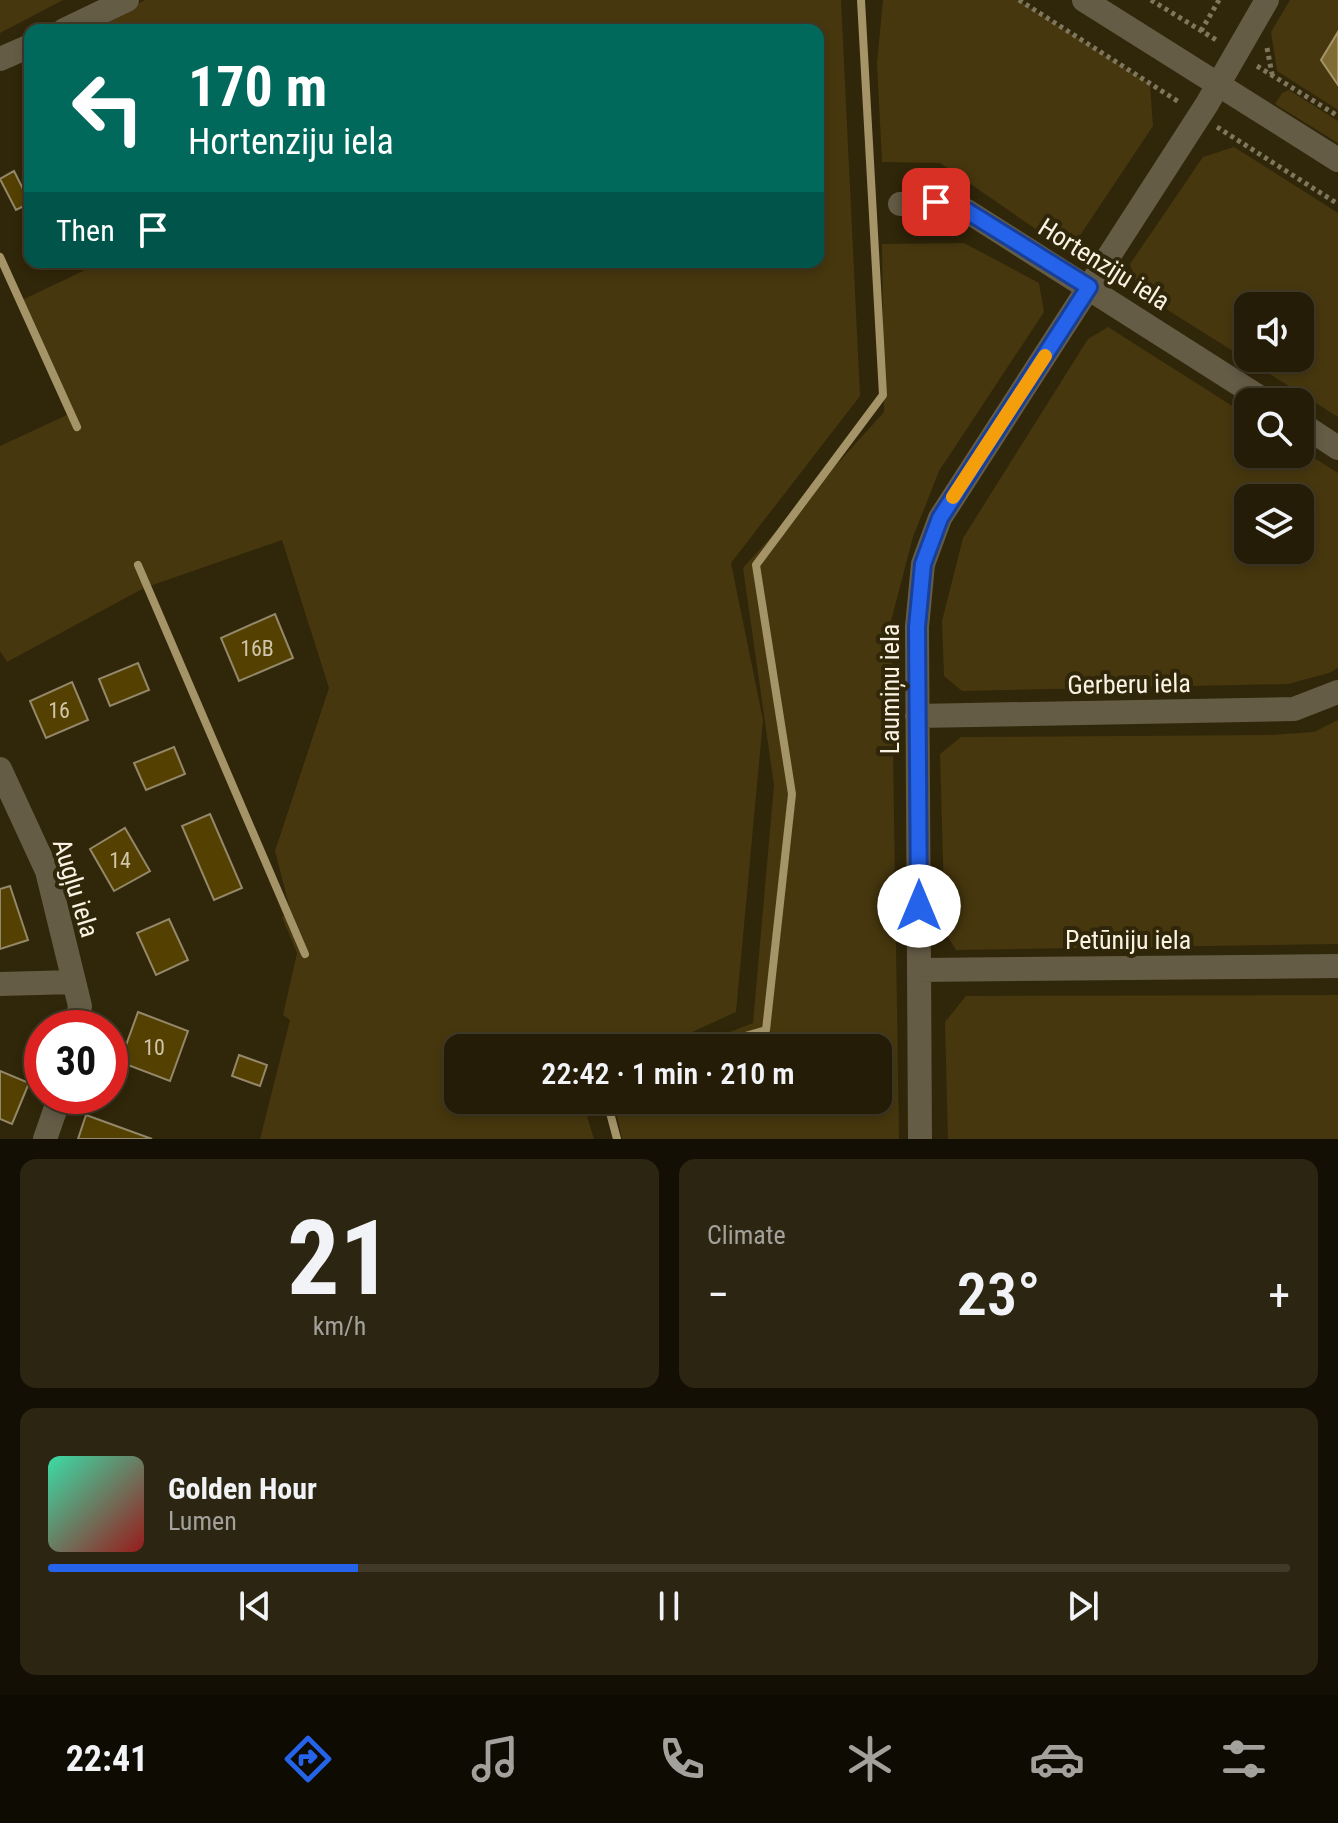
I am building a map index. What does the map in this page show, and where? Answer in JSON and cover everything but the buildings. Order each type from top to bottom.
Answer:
[{"type":"street","points":[[77,24],[127,0]]},
{"type":"street","points":[[1084,0],[1338,160]]},
{"type":"street","name":"Laumiņu iela","points":[[920,1139],[917,627],[923,564],[940,518],[1219,85],[1267,0]]},
{"type":"street","points":[[0,59],[24,49]]},
{"type":"street","name":"Hortenziju iela","points":[[900,204],[936,202],[967,211],[1245,388]]},
{"type":"street","points":[[1314,432],[1338,448]]},
{"type":"street","name":"Gerberu iela","points":[[917,716],[1294,709],[1338,692]]},
{"type":"street","name":"Augļu iela","points":[[0,769],[47,871],[79,1010]]},
{"type":"street","name":"Petūniju iela","points":[[919,970],[1338,966]]},
{"type":"street","points":[[0,984],[74,982]]},
{"type":"street","points":[[45,1139],[54,1114]]},
{"type":"path","points":[[1201,31],[1219,0]]},
{"type":"shaded area","points":[[0,0],[63,0],[0,33]]},
{"type":"shaded area","points":[[145,0],[841,0],[860,396],[731,563],[763,720],[736,1012],[688,1034],[444,1034],[444,1114],[586,1114],[594,1139],[260,1139],[290,1020],[283,1015],[297,953],[282,917],[291,913],[275,851],[329,688],[282,540],[144,588],[7,662],[0,651],[0,446],[69,414],[22,300],[89,268],[824,268],[824,24],[101,24]]},
{"type":"shaded area","points":[[883,0],[1018,0],[1150,84],[1153,126],[1069,252],[940,163],[882,162],[877,63]]},
{"type":"shaded area","points":[[1290,0],[1338,0],[1338,32],[1321,60],[1338,85],[1338,110],[1277,71],[1271,32]]},
{"type":"shaded area","points":[[1338,32],[1338,85],[1321,60]]},
{"type":"shaded area","points":[[1289,90],[1338,121],[1338,143],[1275,104],[1282,93]]},
{"type":"shaded area","points":[[1234,147],[1338,213],[1338,417],[1314,402],[1314,388],[1292,388],[1266,372],[1314,372],[1314,292],[1234,292],[1234,352],[1139,292],[1130,264],[1203,157]]},
{"type":"shaded area","points":[[964,243],[1039,283],[1044,312],[939,471],[913,537],[891,621],[899,1139],[622,1139],[616,1114],[892,1114],[892,1034],[725,1034],[753,1023],[774,785],[743,568],[884,412],[882,244]]},
{"type":"shaded area","points":[[1108,327],[1234,407],[1234,468],[1314,468],[1314,458],[1338,473],[1338,668],[1288,684],[962,691],[944,676],[942,621],[963,538],[1088,339]]},
{"type":"shaded area","points":[[1338,720],[1338,944],[956,950],[945,932],[940,754],[961,737],[1270,735],[1314,732]]},
{"type":"shaded area","points":[[1338,995],[1338,1139],[948,1139],[945,1022],[966,996]]},
{"type":"waterway","points":[[752,1034],[766,1030],[792,794],[756,565],[883,395],[861,0]]},
{"type":"waterway","points":[[0,257],[77,427]]},
{"type":"waterway","points":[[138,565],[305,954]]},
{"type":"waterway","points":[[610,1114],[617,1139]]},
{"type":"slow traffic","points":[[953,497],[1045,356]]},
{"type":"route","points":[[919,906],[917,627],[923,564],[940,518],[1089,287],[967,211],[936,202]]}]
